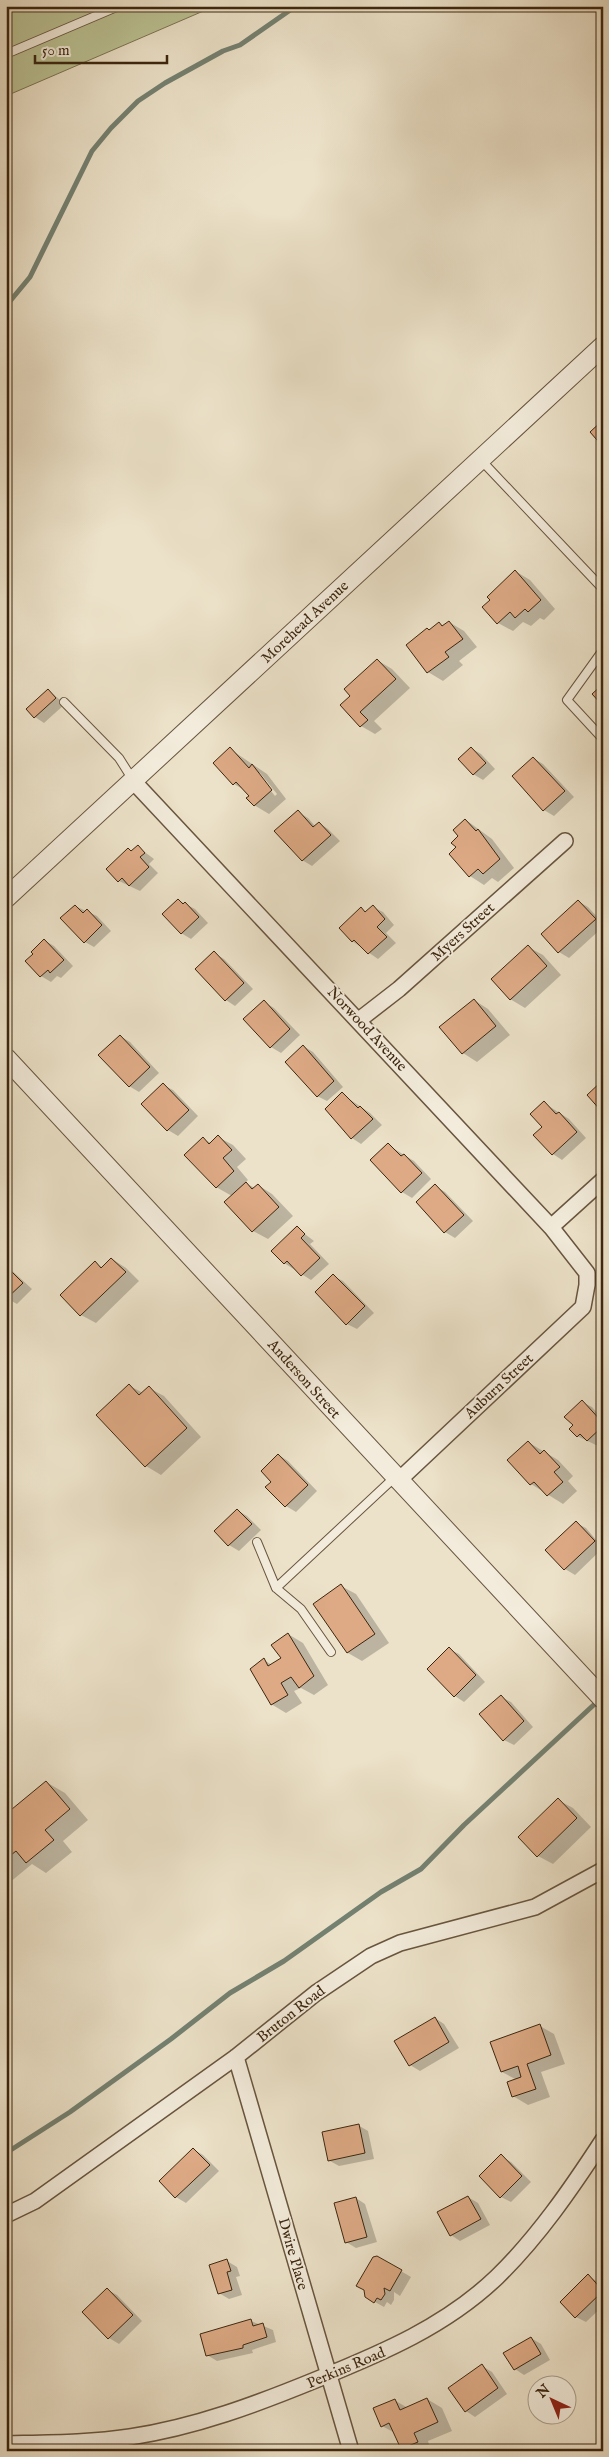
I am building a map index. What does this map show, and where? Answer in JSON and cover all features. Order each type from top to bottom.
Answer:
[{"type":"street","name":"Morehead Avenue","points":[[6,898],[134,782],[603,346]]},
{"type":"street","name":"Norwood Avenue","points":[[134,782],[551,1227],[587,1273],[587,1285]]},
{"type":"street","name":"Myers Street","points":[[359,1020],[399,989],[565,841]]},
{"type":"street","name":"Anderson Street","points":[[6,1058],[603,1699]]},
{"type":"street","points":[[551,1227],[603,1180]]},
{"type":"street","name":"Auburn Street","points":[[397,1479],[583,1307],[587,1285]]},
{"type":"street","name":"Bruton Road","points":[[6,2215],[35,2201],[236,2057],[316,1993],[371,1956],[400,1943],[535,1906],[603,1870]]},
{"type":"street","name":"Dwire Place","points":[[236,2057],[351,2451]]},
{"type":"street","name":"Perkins Road","points":[[6,2444],[106,2440],[200,2422],[247,2408],[398,2346],[437,2324],[471,2300],[496,2277],[549,2219],[603,2140]]},
{"type":"lane","points":[[6,54],[118,6]]},
{"type":"lane","points":[[480,459],[603,589]]},
{"type":"lane","points":[[603,650],[567,700],[603,739]]},
{"type":"lane","points":[[64,702],[119,758],[134,782]]},
{"type":"lane","points":[[276,1588],[397,1479]]},
{"type":"lane","points":[[257,1542],[276,1588],[300,1609],[331,1652]]},
{"type":"green space","points":[[6,6],[215,6],[6,96]]},
{"type":"building","points":[[603,420],[603,447],[590,432]]},
{"type":"building","points":[[515,570],[541,600],[528,612],[525,609],[515,618],[510,612],[497,624],[482,607],[490,600],[487,597]]},
{"type":"building","points":[[449,621],[463,639],[445,652],[449,657],[427,673],[406,645],[427,628],[429,630],[439,622],[442,626]]},
{"type":"building","points":[[377,659],[396,679],[360,712],[368,720],[360,727],[340,705],[350,696],[344,689]]},
{"type":"building","points":[[603,684],[603,706],[592,694]]},
{"type":"building","points":[[48,689],[56,698],[34,718],[26,709]]},
{"type":"building","points":[[230,747],[249,768],[252,764],[272,790],[254,806],[246,798],[249,796],[236,782],[233,785],[213,763]]},
{"type":"building","points":[[471,747],[486,763],[473,775],[458,759]]},
{"type":"building","points":[[533,757],[565,791],[543,811],[512,776]]},
{"type":"building","points":[[298,810],[313,827],[319,822],[331,835],[302,861],[274,831]]},
{"type":"building","points":[[465,819],[476,831],[478,829],[500,859],[483,874],[478,869],[469,877],[449,854],[456,847],[451,843],[458,836],[453,830]]},
{"type":"building","points":[[138,845],[145,853],[140,857],[149,867],[129,886],[122,878],[118,882],[106,869],[128,848],[131,851]]},
{"type":"building","points":[[178,899],[183,904],[185,902],[199,917],[181,934],[162,914]]},
{"type":"building","points":[[578,900],[596,919],[558,953],[541,934]]},
{"type":"building","points":[[75,905],[83,913],[87,909],[102,925],[84,943],[60,918]]},
{"type":"building","points":[[373,905],[385,919],[377,927],[387,937],[368,954],[354,940],[352,942],[339,928],[361,907],[365,912]]},
{"type":"building","points":[[44,939],[64,960],[50,973],[48,970],[40,977],[25,961]]},
{"type":"building","points":[[528,945],[547,966],[510,1000],[491,979]]},
{"type":"building","points":[[214,951],[244,983],[225,1001],[195,969]]},
{"type":"building","points":[[474,999],[496,1026],[462,1054],[439,1027]]},
{"type":"building","points":[[264,1000],[290,1029],[270,1048],[243,1019]]},
{"type":"building","points":[[120,1035],[150,1067],[129,1087],[98,1055]]},
{"type":"building","points":[[303,1045],[334,1081],[317,1097],[285,1062]]},
{"type":"building","points":[[603,1080],[603,1111],[602,1112],[587,1095]]},
{"type":"building","points":[[163,1083],[189,1110],[167,1131],[141,1104]]},
{"type":"building","points":[[342,1092],[358,1108],[360,1106],[373,1119],[351,1139],[325,1109]]},
{"type":"building","points":[[544,1101],[556,1114],[559,1112],[577,1132],[552,1155],[533,1135],[542,1127],[530,1114]]},
{"type":"building","points":[[218,1135],[232,1150],[223,1158],[234,1171],[216,1188],[184,1155],[203,1137],[209,1144]]},
{"type":"building","points":[[388,1143],[401,1156],[404,1154],[422,1173],[401,1193],[370,1160]]},
{"type":"building","points":[[246,1182],[252,1189],[258,1184],[279,1207],[252,1232],[224,1202]]},
{"type":"building","points":[[435,1184],[464,1215],[444,1233],[416,1202]]},
{"type":"building","points":[[297,1226],[305,1234],[301,1238],[320,1258],[301,1276],[287,1261],[284,1264],[271,1251]]},
{"type":"building","points":[[111,1258],[126,1272],[80,1316],[60,1295],[95,1261],[101,1268]]},
{"type":"building","points":[[6,1266],[23,1283],[6,1299]]},
{"type":"building","points":[[333,1274],[365,1306],[346,1325],[315,1292]]},
{"type":"building","points":[[129,1384],[139,1395],[149,1386],[187,1428],[145,1467],[96,1415]]},
{"type":"building","points":[[582,1400],[603,1423],[603,1426],[587,1441],[580,1434],[577,1437],[569,1429],[573,1425],[564,1417]]},
{"type":"building","points":[[528,1441],[540,1454],[544,1450],[560,1467],[554,1472],[563,1482],[547,1496],[534,1482],[530,1485],[507,1460]]},
{"type":"building","points":[[278,1454],[308,1485],[285,1507],[265,1487],[271,1482],[261,1471]]},
{"type":"building","points":[[237,1509],[252,1524],[228,1546],[214,1531]]},
{"type":"building","points":[[576,1521],[595,1541],[564,1570],[545,1550]]},
{"type":"building","points":[[341,1584],[375,1634],[347,1653],[313,1604]]},
{"type":"building","points":[[288,1633],[314,1676],[299,1688],[291,1677],[281,1683],[288,1695],[271,1705],[250,1669],[264,1658],[268,1666],[281,1658],[271,1645]]},
{"type":"building","points":[[449,1647],[476,1675],[454,1697],[427,1669]]},
{"type":"building","points":[[501,1695],[524,1721],[503,1741],[479,1714]]},
{"type":"building","points":[[46,1781],[70,1809],[45,1830],[54,1840],[26,1863],[16,1851],[6,1859],[6,1814]]},
{"type":"building","points":[[558,1798],[577,1818],[537,1857],[518,1837]]},
{"type":"building","points":[[435,2017],[449,2042],[409,2066],[394,2041]]},
{"type":"building","points":[[540,2024],[551,2055],[527,2064],[536,2089],[512,2097],[507,2082],[521,2077],[518,2066],[501,2072],[490,2042]]},
{"type":"building","points":[[359,2124],[365,2153],[328,2161],[322,2132]]},
{"type":"building","points":[[193,2148],[210,2165],[175,2198],[159,2181]]},
{"type":"building","points":[[501,2154],[522,2176],[500,2198],[479,2176]]},
{"type":"building","points":[[468,2196],[481,2219],[450,2236],[437,2212]]},
{"type":"building","points":[[356,2197],[367,2237],[345,2243],[334,2203]]},
{"type":"building","points":[[377,2256],[402,2270],[390,2291],[384,2288],[385,2294],[381,2300],[377,2298],[374,2303],[365,2297],[364,2290],[356,2286],[373,2257]]},
{"type":"building","points":[[227,2259],[231,2271],[227,2272],[232,2290],[218,2294],[209,2265]]},
{"type":"building","points":[[588,2274],[603,2291],[575,2318],[560,2302]]},
{"type":"building","points":[[107,2288],[133,2315],[108,2339],[82,2312]]},
{"type":"building","points":[[251,2319],[253,2326],[263,2323],[267,2337],[243,2345],[243,2348],[206,2356],[200,2334]]},
{"type":"building","points":[[531,2337],[541,2354],[514,2370],[503,2353]]},
{"type":"building","points":[[482,2364],[498,2388],[465,2412],[448,2388]]},
{"type":"building","points":[[427,2398],[438,2422],[414,2433],[418,2442],[401,2449],[389,2423],[381,2427],[373,2408],[395,2399],[400,2410]]},
{"type":"waterway","points":[[6,306],[30,277],[92,151],[111,128],[138,101],[165,83],[223,51],[240,45],[296,6]]},
{"type":"waterway","points":[[6,2153],[70,2112],[171,2039],[230,1993],[284,1961],[381,1892],[421,1869],[464,1825],[599,1700]]}]
